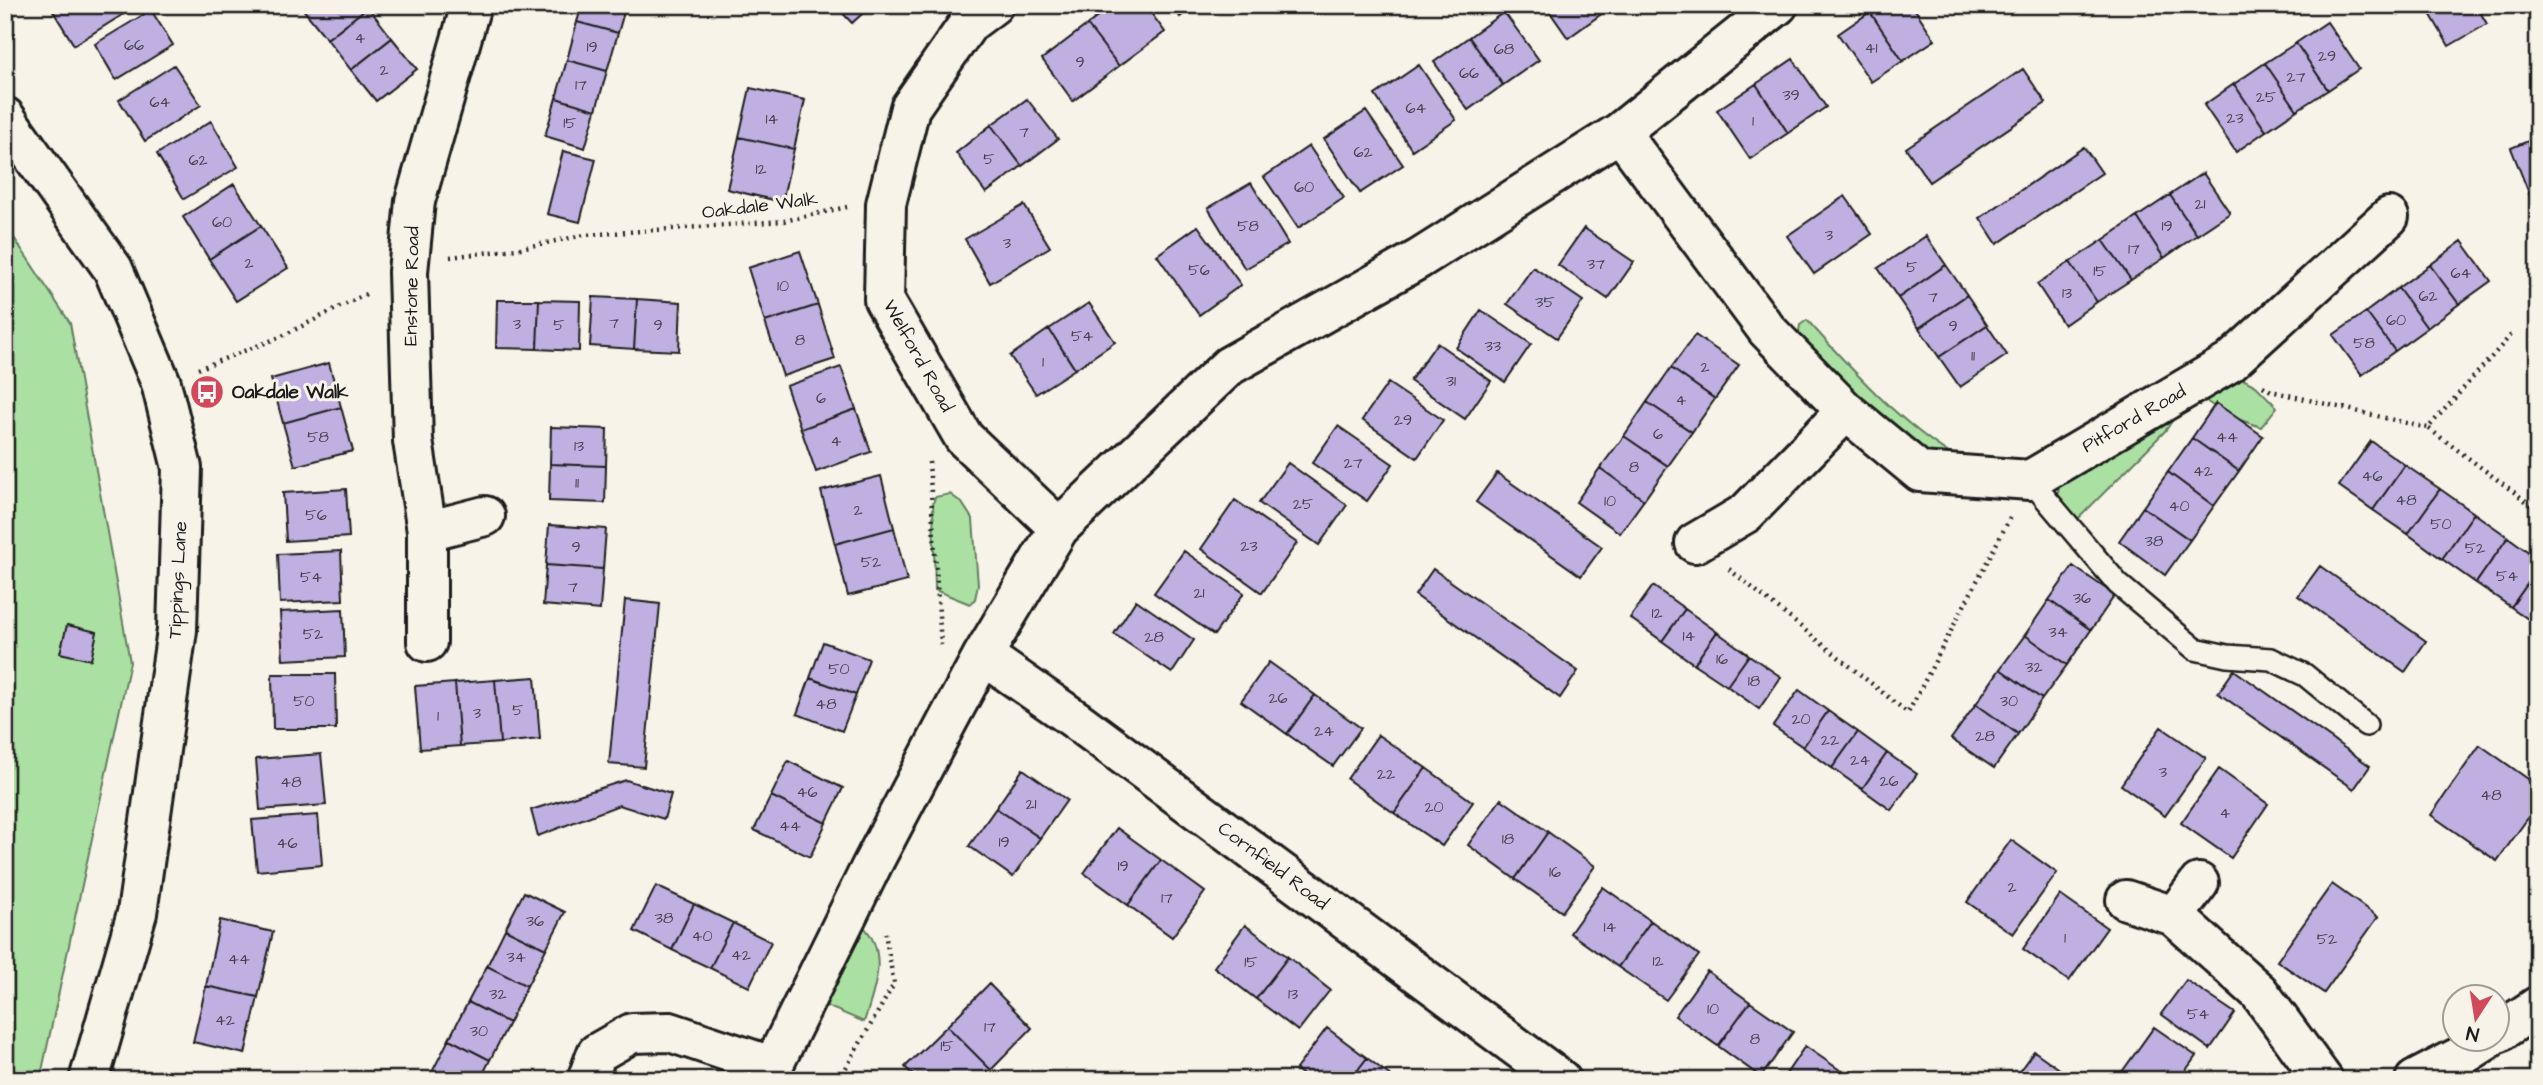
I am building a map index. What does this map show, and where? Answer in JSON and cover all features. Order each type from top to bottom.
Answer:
[{"type":"street","name":"Enstone Road","points":[[427,642],[427,531],[412,441],[408,272],[415,201],[471,5]]},
{"type":"street","points":[[587,1080],[597,1053],[632,1033],[670,1032],[769,1073],[879,852],[983,655],[1059,528],[1229,366],[1419,259],[1620,132],[1779,5]]},
{"type":"street","name":"Welford Road","points":[[972,11],[911,108],[886,204],[884,300],[964,438],[1059,528]]},
{"type":"street","name":"Tippings Lane","points":[[5,117],[113,269],[161,383],[182,468],[177,630],[137,912],[89,1080]]},
{"type":"street","points":[[1620,132],[1767,330],[1846,411],[1920,472],[2030,480]]},
{"type":"street","name":"Pitford Road","points":[[2030,480],[2228,363],[2389,217]]},
{"type":"street","points":[[1695,543],[1746,513],[1846,411]]},
{"type":"street","points":[[427,531],[485,516]]},
{"type":"street","name":"Cornfield Road","points":[[983,655],[1076,720],[1561,1080]]},
{"type":"street","points":[[2174,916],[2199,883]]},
{"type":"street","points":[[2126,900],[2174,916],[2259,992],[2323,1080]]},
{"type":"street","points":[[2512,1022],[2538,1006]]},
{"type":"street","points":[[2414,1080],[2478,1058]]},
{"type":"lane","points":[[2030,480],[2118,584],[2195,649],[2227,656],[2270,659],[2305,675],[2365,724]]},
{"type":"path","name":"Oakdale Walk","points":[[161,383],[280,337],[441,258],[516,249],[585,235],[784,221],[847,207],[886,204]]},
{"type":"path","points":[[2428,428],[2511,335]]},
{"type":"path","points":[[2228,363],[2272,391],[2428,428],[2538,510]]},
{"type":"path","points":[[929,452],[941,657]]},
{"type":"path","points":[[1695,543],[1908,713],[2030,480]]},
{"type":"path","points":[[839,1080],[894,984],[884,930]]},
{"type":"green space","points":[[5,224],[70,323],[130,662],[40,1080],[5,1080]]},
{"type":"green space","points":[[1807,320],[1896,412],[1915,429],[1957,458],[1930,455],[1906,447],[1797,343],[1800,325]]},
{"type":"green space","points":[[2241,378],[2256,386],[2277,407],[2261,427],[2229,416],[2198,396]]},
{"type":"green space","points":[[2187,398],[2166,430],[2072,525],[2056,506],[2060,481]]},
{"type":"green space","points":[[950,494],[962,503],[973,520],[978,585],[975,599],[970,604],[935,590],[933,504],[935,497]]},
{"type":"green space","points":[[862,925],[871,936],[878,959],[875,985],[864,1022],[824,1005]]},
{"type":"building","points":[[63,5],[127,5],[130,10],[74,45],[53,11]]},
{"type":"building","points":[[306,5],[368,7],[327,39],[302,8]]},
{"type":"building","points":[[582,5],[626,5],[618,33],[577,22]]},
{"type":"building","points":[[835,5],[872,5],[852,23]]},
{"type":"building","points":[[1113,5],[1145,5],[1165,32],[1119,66],[1087,25]]},
{"type":"building","points":[[1172,5],[1195,5],[1180,17]]},
{"type":"building","points":[[1545,5],[1598,5],[1604,12],[1568,38]]},
{"type":"building","points":[[1881,5],[1912,5],[1935,40],[1903,61],[1870,12]]},
{"type":"building","points":[[2425,5],[2476,5],[2487,24],[2449,46]]},
{"type":"building","points":[[368,7],[392,38],[351,70],[327,39]]},
{"type":"building","points":[[151,10],[173,45],[116,80],[95,44]]},
{"type":"building","points":[[1504,12],[1539,60],[1503,85],[1469,37]]},
{"type":"building","points":[[1870,12],[1903,61],[1871,82],[1838,34]]},
{"type":"building","points":[[577,22],[618,33],[607,71],[567,60]]},
{"type":"building","points":[[2327,22],[2359,69],[2328,90],[2296,43]]},
{"type":"building","points":[[1087,25],[1119,66],[1073,101],[1042,59]]},
{"type":"building","points":[[1469,37],[1503,85],[1468,110],[1434,62]]},
{"type":"building","points":[[392,38],[417,69],[376,101],[351,70]]},
{"type":"building","points":[[2296,43],[2328,90],[2297,110],[2265,63]]},
{"type":"building","points":[[1793,59],[1826,107],[1788,133],[1756,84]]},
{"type":"building","points":[[567,60],[607,71],[596,110],[556,98]]},
{"type":"building","points":[[2265,63],[2297,110],[2266,131],[2234,84]]},
{"type":"building","points":[[174,65],[201,105],[145,141],[119,100]]},
{"type":"building","points":[[1419,65],[1456,120],[1412,150],[1375,95]]},
{"type":"building","points":[[2023,69],[2046,103],[1929,182],[1906,148]]},
{"type":"building","points":[[1756,84],[1788,133],[1750,159],[1717,110]]},
{"type":"building","points":[[2234,84],[2266,131],[2236,152],[2204,105]]},
{"type":"building","points":[[750,88],[805,100],[794,149],[739,137]]},
{"type":"building","points":[[556,98],[596,110],[585,148],[545,136]]},
{"type":"building","points":[[1027,99],[1058,139],[1022,166],[991,125]]},
{"type":"building","points":[[1366,111],[1403,165],[1360,193],[1324,139]]},
{"type":"building","points":[[211,121],[238,167],[184,199],[157,154]]},
{"type":"building","points":[[991,125],[1022,166],[986,193],[956,153]]},
{"type":"building","points":[[739,137],[794,149],[782,202],[727,189]]},
{"type":"building","points":[[2538,137],[2538,216],[2511,148]]},
{"type":"building","points":[[1309,146],[1344,198],[1298,228],[1264,177]]},
{"type":"building","points":[[2084,147],[2102,173],[1997,244],[1980,218]]},
{"type":"building","points":[[563,151],[596,159],[580,222],[547,214]]},
{"type":"building","points":[[2203,173],[2230,213],[2197,235],[2170,195]]},
{"type":"building","points":[[1251,183],[1288,244],[1245,269],[1208,208]]},
{"type":"building","points":[[234,184],[261,226],[209,259],[183,217]]},
{"type":"building","points":[[2170,195],[2197,235],[2164,258],[2137,217]]},
{"type":"building","points":[[1845,196],[1872,234],[1814,274],[1787,236]]},
{"type":"building","points":[[1024,205],[1050,247],[990,283],[965,239]]},
{"type":"building","points":[[2137,217],[2164,258],[2131,280],[2103,240]]},
{"type":"building","points":[[261,226],[288,268],[236,301],[209,259]]},
{"type":"building","points":[[1198,226],[1241,285],[1199,315],[1157,255]]},
{"type":"building","points":[[1584,228],[1634,262],[1608,299],[1558,265]]},
{"type":"building","points":[[1926,236],[1946,265],[1898,298],[1878,268]]},
{"type":"building","points":[[2103,240],[2131,280],[2097,302],[2070,262]]},
{"type":"building","points":[[2462,241],[2491,281],[2459,304],[2430,265]]},
{"type":"building","points":[[800,251],[818,305],[765,322],[748,268]]},
{"type":"building","points":[[2070,262],[2097,302],[2064,325],[2037,284]]},
{"type":"building","points":[[1946,265],[1967,295],[1919,328],[1898,298]]},
{"type":"building","points":[[2430,265],[2459,304],[2427,328],[2398,288]]},
{"type":"building","points":[[1533,267],[1583,301],[1557,338],[1507,304]]},
{"type":"building","points":[[2398,288],[2427,328],[2395,351],[2366,312]]},
{"type":"building","points":[[1967,295],[1987,325],[1939,357],[1919,328]]},
{"type":"building","points":[[593,297],[637,299],[634,349],[590,346]]},
{"type":"building","points":[[637,299],[681,302],[679,351],[634,349]]},
{"type":"building","points":[[497,300],[539,300],[537,349],[496,348]]},
{"type":"building","points":[[539,300],[580,301],[579,351],[537,349]]},
{"type":"building","points":[[1089,303],[1115,342],[1075,369],[1049,329]]},
{"type":"building","points":[[818,305],[835,359],[783,376],[765,322]]},
{"type":"building","points":[[1481,310],[1531,344],[1505,382],[1456,348]]},
{"type":"building","points":[[2366,312],[2395,351],[2362,375],[2333,335]]},
{"type":"building","points":[[1987,325],[2007,355],[1960,387],[1939,357]]},
{"type":"building","points":[[1049,329],[1075,369],[1036,394],[1010,356]]},
{"type":"building","points":[[1695,335],[1739,365],[1715,399],[1671,368]]},
{"type":"building","points":[[1437,343],[1491,381],[1465,419],[1410,381]]},
{"type":"building","points":[[329,363],[341,407],[283,423],[271,379]]},
{"type":"building","points":[[841,367],[856,409],[801,429],[786,386]]},
{"type":"building","points":[[1671,368],[1715,399],[1692,432],[1647,402]]},
{"type":"building","points":[[1388,383],[1443,420],[1417,458],[1362,420]]},
{"type":"building","points":[[1647,402],[1692,432],[1668,466],[1624,436]]},
{"type":"building","points":[[2216,403],[2263,436],[2239,471],[2192,438]]},
{"type":"building","points":[[341,407],[353,451],[295,466],[283,423]]},
{"type":"building","points":[[856,409],[871,452],[816,472],[801,429]]},
{"type":"building","points":[[1338,426],[1393,464],[1367,501],[1312,463]]},
{"type":"building","points":[[551,427],[607,429],[606,466],[550,464]]},
{"type":"building","points":[[1624,436],[1668,466],[1644,500],[1600,468]]},
{"type":"building","points":[[2192,438],[2239,471],[2214,506],[2168,472]]},
{"type":"building","points":[[2371,441],[2405,465],[2373,510],[2339,486]]},
{"type":"building","points":[[1288,463],[1347,505],[1319,545],[1259,503]]},
{"type":"building","points":[[550,464],[606,466],[605,503],[549,501]]},
{"type":"building","points":[[2405,465],[2440,489],[2408,534],[2373,510]]},
{"type":"building","points":[[1600,468],[1644,500],[1620,533],[1576,502]]},
{"type":"building","points":[[2168,472],[2214,506],[2190,540],[2143,507]]},
{"type":"building","points":[[1497,473],[1602,547],[1581,576],[1476,502]]},
{"type":"building","points":[[881,476],[894,528],[835,544],[821,491]]},
{"type":"building","points":[[346,489],[349,537],[286,541],[283,493]]},
{"type":"building","points":[[2440,489],[2474,513],[2442,559],[2408,534]]},
{"type":"building","points":[[1235,500],[1297,543],[1262,593],[1201,549]]},
{"type":"building","points":[[2143,507],[2190,540],[2165,575],[2119,541]]},
{"type":"building","points":[[2474,513],[2508,537],[2476,583],[2442,559]]},
{"type":"building","points":[[549,525],[606,529],[603,569],[546,565]]},
{"type":"building","points":[[894,528],[907,581],[848,596],[835,544]]},
{"type":"building","points":[[2508,537],[2538,559],[2538,569],[2511,607],[2476,583]]},
{"type":"building","points":[[341,551],[343,600],[280,603],[278,554]]},
{"type":"building","points":[[1184,551],[1244,593],[1214,635],[1154,593]]},
{"type":"building","points":[[546,565],[603,569],[600,610],[543,605]]},
{"type":"building","points":[[2073,566],[2115,595],[2091,630],[2049,600]]},
{"type":"building","points":[[2320,566],[2426,641],[2405,672],[2298,596]]},
{"type":"building","points":[[1433,569],[1578,671],[1560,698],[1415,595]]},
{"type":"building","points":[[2538,569],[2538,626],[2511,607]]},
{"type":"building","points":[[1653,586],[1685,609],[1662,641],[1630,618]]},
{"type":"building","points":[[625,600],[660,604],[644,767],[609,764]]},
{"type":"building","points":[[1136,600],[1194,640],[1172,673],[1114,634]]},
{"type":"building","points":[[2049,600],[2091,630],[2067,665],[2025,635]]},
{"type":"building","points":[[343,609],[345,657],[283,660],[280,612]]},
{"type":"building","points":[[1685,609],[1717,632],[1694,664],[1662,641]]},
{"type":"building","points":[[67,625],[97,632],[91,660],[60,653]]},
{"type":"building","points":[[1717,632],[1749,655],[1727,686],[1694,664]]},
{"type":"building","points":[[2025,635],[2067,665],[2042,699],[2000,669]]},
{"type":"building","points":[[823,642],[869,659],[856,695],[810,678]]},
{"type":"building","points":[[1749,655],[1781,677],[1759,709],[1727,686]]},
{"type":"building","points":[[1269,662],[1315,695],[1287,734],[1241,701]]},
{"type":"building","points":[[2000,669],[2042,699],[2018,734],[1976,704]]},
{"type":"building","points":[[2234,670],[2370,766],[2354,789],[2218,693]]},
{"type":"building","points":[[272,674],[335,674],[336,729],[273,729]]},
{"type":"building","points":[[535,677],[540,739],[500,743],[495,680]]},
{"type":"building","points":[[810,678],[856,695],[842,731],[797,714]]},
{"type":"building","points":[[495,680],[500,743],[460,746],[455,683]]},
{"type":"building","points":[[455,683],[460,746],[420,749],[415,686]]},
{"type":"building","points":[[1799,690],[1828,711],[1803,747],[1773,726]]},
{"type":"building","points":[[1315,695],[1361,728],[1333,766],[1287,734]]},
{"type":"building","points":[[1976,704],[2018,734],[1994,768],[1951,739]]},
{"type":"building","points":[[1828,711],[1858,732],[1832,768],[1803,747]]},
{"type":"building","points":[[2161,727],[2206,758],[2165,816],[2121,785]]},
{"type":"building","points":[[1858,732],[1887,753],[1862,789],[1832,768]]},
{"type":"building","points":[[1378,735],[1426,768],[1394,813],[1347,779]]},
{"type":"building","points":[[2480,745],[2538,786],[2538,804],[2497,861],[2431,815]]},
{"type":"building","points":[[1887,753],[1917,774],[1891,810],[1862,789]]},
{"type":"building","points":[[321,754],[326,805],[260,810],[256,759]]},
{"type":"building","points":[[788,761],[843,788],[826,823],[771,796]]},
{"type":"building","points":[[1426,768],[1473,802],[1442,846],[1394,813]]},
{"type":"building","points":[[1023,769],[1067,800],[1040,838],[996,808]]},
{"type":"building","points":[[2219,769],[2268,804],[2231,858],[2181,823]]},
{"type":"building","points":[[626,780],[671,794],[664,819],[619,805],[538,836],[531,810]]},
{"type":"building","points":[[771,796],[826,823],[810,857],[754,830]]},
{"type":"building","points":[[1501,799],[1548,832],[1515,879],[1468,845]]},
{"type":"building","points":[[996,808],[1040,838],[1013,877],[969,846]]},
{"type":"building","points":[[318,815],[322,865],[257,871],[252,820]]},
{"type":"building","points":[[1117,828],[1161,860],[1128,905],[1084,873]]},
{"type":"building","points":[[1548,832],[1595,866],[1562,912],[1515,879]]},
{"type":"building","points":[[2011,840],[2057,873],[2013,934],[1967,902]]},
{"type":"building","points":[[1161,860],[1205,892],[1172,937],[1128,905]]},
{"type":"building","points":[[2332,884],[2378,917],[2324,993],[2277,961]]},
{"type":"building","points":[[656,886],[694,904],[672,950],[634,931]]},
{"type":"building","points":[[1603,887],[1651,921],[1618,967],[1570,933]]},
{"type":"building","points":[[524,892],[565,912],[546,949],[505,929]]},
{"type":"building","points":[[2060,895],[2107,928],[2069,981],[2023,949]]},
{"type":"building","points":[[694,904],[733,923],[710,968],[672,950]]},
{"type":"building","points":[[220,920],[273,932],[258,997],[206,986]]},
{"type":"building","points":[[1651,921],[1699,955],[1666,1000],[1618,967]]},
{"type":"building","points":[[733,923],[771,942],[749,987],[710,968]]},
{"type":"building","points":[[1245,925],[1288,957],[1256,999],[1214,967]]},
{"type":"building","points":[[505,929],[546,949],[527,986],[487,966]]},
{"type":"building","points":[[1288,957],[1330,990],[1298,1031],[1256,999]]},
{"type":"building","points":[[487,966],[527,986],[509,1023],[468,1002]]},
{"type":"building","points":[[1707,971],[1750,1002],[1718,1046],[1675,1016]]},
{"type":"building","points":[[2186,980],[2235,1013],[2210,1049],[2161,1014]]},
{"type":"building","points":[[989,984],[1032,1028],[991,1070],[947,1026]]},
{"type":"building","points":[[206,986],[258,997],[245,1054],[193,1042]]},
{"type":"building","points":[[468,1002],[509,1023],[490,1060],[449,1039]]},
{"type":"building","points":[[1750,1002],[1793,1032],[1761,1077],[1718,1046]]},
{"type":"building","points":[[947,1026],[991,1070],[981,1080],[918,1080],[905,1067]]},
{"type":"building","points":[[2154,1027],[2196,1056],[2179,1080],[2124,1080],[2119,1076]]},
{"type":"building","points":[[1327,1028],[1367,1058],[1350,1080],[1309,1080],[1296,1069]]},
{"type":"building","points":[[449,1039],[490,1060],[480,1080],[438,1080],[430,1076]]},
{"type":"building","points":[[1805,1046],[1850,1077],[1848,1080],[1782,1080]]},
{"type":"building","points":[[2034,1051],[2075,1080],[2013,1080]]},
{"type":"building","points":[[1367,1058],[1396,1080],[1350,1080]]},
{"type":"place","name":"Oakdale Walk","points":[[207,392]]}]
